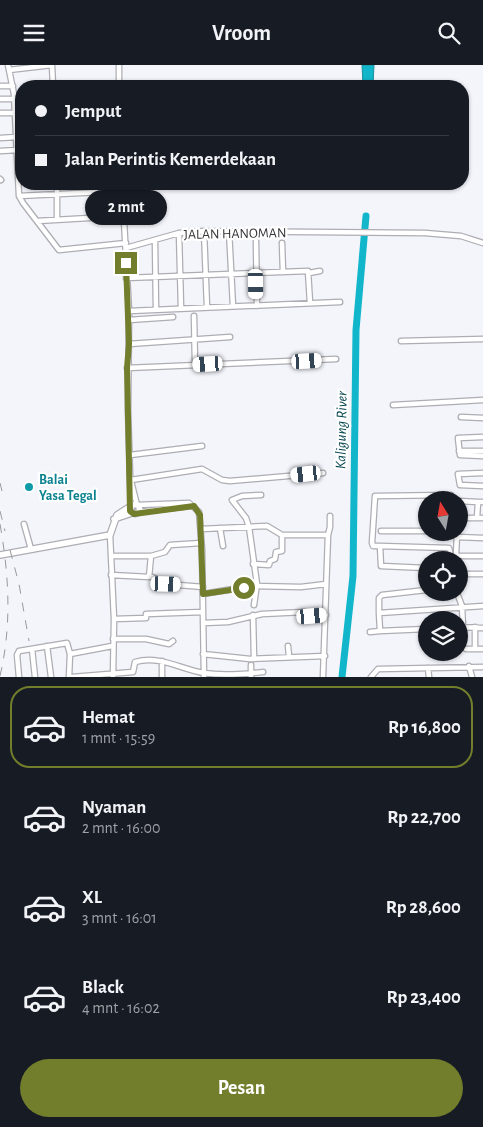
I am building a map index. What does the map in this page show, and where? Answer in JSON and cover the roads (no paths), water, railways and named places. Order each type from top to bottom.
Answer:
[{"type":"street","points":[[0,113],[15,113],[13,86],[8,67],[52,65],[53,80]]},
{"type":"street","points":[[118,65],[119,80]]},
{"type":"street","points":[[0,86],[13,86]]},
{"type":"street","points":[[0,99],[14,96]]},
{"type":"street","points":[[0,138],[15,137]]},
{"type":"street","points":[[0,151],[15,148]]},
{"type":"street","points":[[19,190],[19,196],[37,221],[124,216]]},
{"type":"street","points":[[19,196],[122,191],[129,320],[127,368],[131,480],[135,509]]},
{"type":"street","points":[[57,193],[57,220]]},
{"type":"street","name":"JALAN HANOMAN","points":[[37,221],[59,250],[126,245],[155,241],[179,233],[204,231],[345,232],[461,236],[483,243]]},
{"type":"street","points":[[204,231],[206,307]]},
{"type":"street","points":[[229,231],[233,274],[233,306]]},
{"type":"street","points":[[179,233],[181,308]]},
{"type":"street","points":[[155,241],[156,309]]},
{"type":"street","points":[[256,241],[257,306]]},
{"type":"street","points":[[282,243],[283,272]]},
{"type":"street","points":[[126,278],[283,272],[309,273],[320,271]]},
{"type":"street","points":[[309,273],[310,303]]},
{"type":"street","points":[[128,311],[340,302]]},
{"type":"street","points":[[194,316],[195,364]]},
{"type":"street","points":[[129,320],[173,317]]},
{"type":"street","points":[[129,344],[230,337]]},
{"type":"street","points":[[402,341],[483,339]]},
{"type":"street","points":[[127,368],[336,359]]},
{"type":"street","points":[[393,405],[483,400]]},
{"type":"street","points":[[461,417],[483,418]]},
{"type":"street","points":[[483,437],[459,437],[461,456],[483,456]]},
{"type":"street","points":[[130,455],[202,446]]},
{"type":"street","points":[[459,451],[483,451]]},
{"type":"street","points":[[131,480],[202,469],[222,480],[230,481],[323,473]]},
{"type":"street","points":[[483,473],[459,472],[458,483],[460,485],[483,486]]},
{"type":"street","points":[[254,605],[257,586],[249,527],[246,518],[232,500],[242,496],[261,495]]},
{"type":"street","points":[[418,495],[375,496],[373,546],[450,548],[451,551]]},
{"type":"street","points":[[480,502],[480,518]]},
{"type":"street","points":[[113,675],[112,646],[114,619],[110,535],[114,519],[135,509],[191,505],[199,512],[203,587],[204,675]]},
{"type":"street","points":[[323,677],[330,516]]},
{"type":"street","points":[[24,524],[31,549]]},
{"type":"street","points":[[200,529],[267,526],[282,535],[328,535]]},
{"type":"street","points":[[220,528],[222,546]]},
{"type":"street","points":[[381,531],[418,531]]},
{"type":"street","points":[[0,555],[110,535]]},
{"type":"street","points":[[254,564],[269,565],[270,560],[275,559],[276,552],[282,551],[282,535]]},
{"type":"street","points":[[468,536],[483,537]]},
{"type":"street","points":[[111,556],[151,556],[165,552],[170,545],[201,543]]},
{"type":"street","points":[[380,546],[381,567],[418,568]]},
{"type":"street","points":[[150,576],[151,556]]},
{"type":"street","points":[[468,557],[483,556]]},
{"type":"street","points":[[468,574],[483,574]]},
{"type":"street","points":[[111,575],[150,576],[166,584],[203,587]]},
{"type":"street","points":[[203,594],[257,586],[301,587],[326,584]]},
{"type":"street","points":[[380,631],[379,598],[382,595],[418,591]]},
{"type":"street","points":[[460,601],[462,611]]},
{"type":"street","points":[[379,613],[483,606]]},
{"type":"street","points":[[114,619],[146,618],[146,614],[203,611]]},
{"type":"street","points":[[203,623],[228,622],[253,615],[304,612],[307,617],[326,615]]},
{"type":"street","points":[[253,615],[254,658]]},
{"type":"street","points":[[468,627],[483,628]]},
{"type":"street","points":[[475,627],[475,649]]},
{"type":"street","points":[[370,632],[418,629]]},
{"type":"street","points":[[113,639],[146,639],[169,644],[173,641]]},
{"type":"street","points":[[19,677],[17,653],[68,644],[71,677],[132,672],[137,661],[162,661],[204,675],[251,675],[263,672]]},
{"type":"street","points":[[70,654],[112,646]]},
{"type":"street","points":[[288,646],[289,656]]},
{"type":"street","points":[[47,647],[51,677]]},
{"type":"street","points":[[32,649],[34,677]]},
{"type":"street","points":[[468,649],[483,649]]},
{"type":"street","points":[[203,654],[254,658],[325,656]]},
{"type":"street","points":[[162,661],[162,677]]},
{"type":"street","points":[[251,665],[251,675]]},
{"type":"street","points":[[469,666],[472,677]]},
{"type":"street","points":[[371,677],[378,669],[483,667]]},
{"type":"street","points":[[428,668],[429,677]]},
{"type":"water","points":[[362,65],[374,65],[373,80],[363,80]]},
{"type":"waterway","name":"Kaligung River","points":[[342,677],[353,576],[356,330],[366,216]]},
{"type":"railway","points":[[0,483],[2,491]]},
{"type":"railway","points":[[0,511],[5,531]]},
{"type":"railway","points":[[0,524],[8,600],[8,619],[0,676]]},
{"type":"railway","points":[[10,550],[19,584],[29,641]]},
{"type":"place","name":"Balai Yasa Tegal","points":[[29,487]]}]
